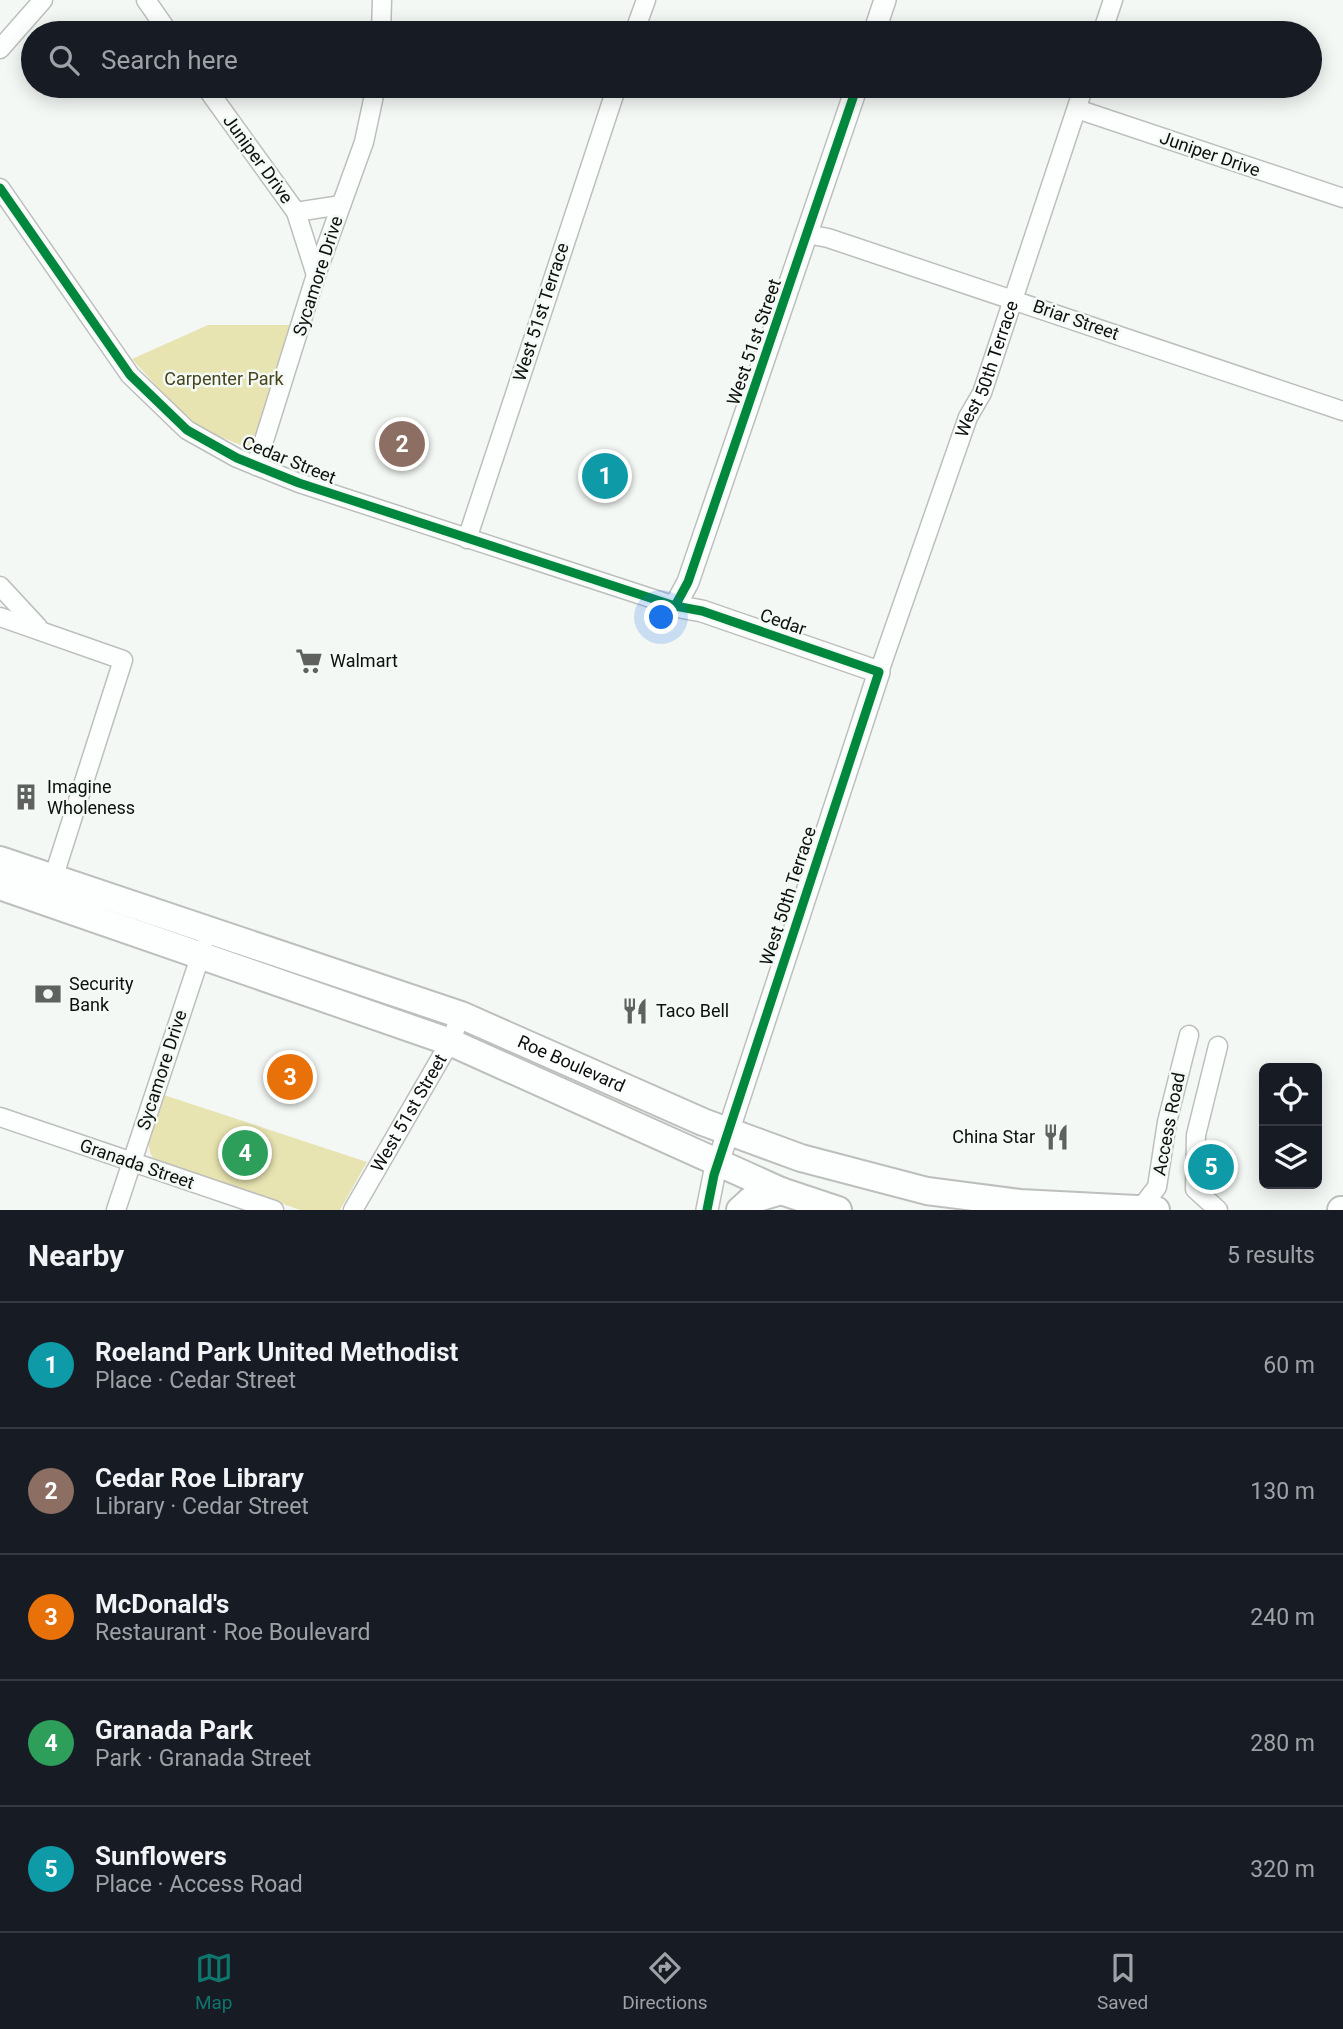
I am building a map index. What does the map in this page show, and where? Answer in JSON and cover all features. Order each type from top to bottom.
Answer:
[{"type":"main road","name":"Roe Boulevard","points":[[0,860],[50,890],[205,943],[450,1042],[781,1191],[838,1210]]},
{"type":"main road","name":"Roe Boulevard","points":[[0,886],[50,890]]},
{"type":"main road","name":"Roe Boulevard","points":[[205,943],[461,1015],[729,1130],[801,1158],[927,1191],[1020,1203],[1148,1210]]},
{"type":"main road","points":[[740,1210],[751,1200],[781,1191]]},
{"type":"street","points":[[25,21],[43,0]]},
{"type":"street","points":[[146,0],[161,21]]},
{"type":"street","points":[[382,0],[382,21]]},
{"type":"street","points":[[639,21],[646,0]]},
{"type":"street","points":[[878,21],[885,0]]},
{"type":"street","points":[[1106,21],[1113,0]]},
{"type":"street","points":[[0,50],[21,26]]},
{"type":"street","name":"Juniper Drive","points":[[214,98],[296,212],[317,275]]},
{"type":"street","name":"Sycamore Drive","points":[[256,466],[317,275],[364,142],[373,98]]},
{"type":"street","name":"West 51st Terrace","points":[[467,539],[613,98]]},
{"type":"street","name":"West 51st Street","points":[[675,606],[688,582],[853,98]]},
{"type":"street","name":"West 50th Terrace","points":[[707,1210],[718,1161],[879,672],[968,417],[982,393],[1080,98]]},
{"type":"street","name":"Juniper Drive","points":[[1077,109],[1343,198]]},
{"type":"street","name":"Cedar Street","points":[[0,188],[144,391],[187,430],[256,466],[467,539],[675,606]]},
{"type":"street","points":[[296,212],[341,205]]},
{"type":"street","name":"Briar Street","points":[[807,234],[828,238],[1343,411]]},
{"type":"street","points":[[0,586],[40,630]]},
{"type":"street","name":"Cedar","points":[[675,606],[702,611],[879,672]]},
{"type":"street","points":[[0,617],[123,660],[50,890]]},
{"type":"street","name":"Sycamore Drive","points":[[116,1210],[205,943]]},
{"type":"street","name":"West 51st Street","points":[[353,1210],[450,1042],[461,1015]]},
{"type":"street","name":"Access Road","points":[[1148,1210],[1157,1187],[1167,1122],[1189,1035]]},
{"type":"street","name":"Access Road","points":[[1217,1210],[1195,1189],[1195,1175],[1196,1135],[1218,1046]]},
{"type":"street","name":"Granada Street","points":[[0,1117],[274,1210]]},
{"type":"green space","name":"Carpenter Park","points":[[208,325],[298,325],[257,452],[192,425],[132,359]]},
{"type":"green space","points":[[164,1095],[367,1162],[340,1210],[300,1210],[153,1158],[149,1144],[150,1135]]},
{"type":"cycle path","points":[[675,606],[688,582],[853,98]]},
{"type":"cycle path","points":[[0,188],[130,375],[187,430],[237,458],[299,483],[675,606],[702,611],[879,672],[714,1175],[707,1210]]},
{"type":"place","name":"Cedar Roe Library","points":[[402,444]]},
{"type":"place","name":"Roeland Park United Methodist","points":[[605,476]]},
{"type":"place","name":"Walmart","points":[[309,661]]},
{"type":"place","name":"Imagine Wholeness","points":[[26,797]]},
{"type":"place","name":"Security Bank","points":[[48,994]]},
{"type":"place","name":"Taco Bell","points":[[635,1011]]},
{"type":"place","name":"McDonald's","points":[[290,1077]]},
{"type":"place","name":"China Star","points":[[1056,1137]]},
{"type":"place","name":"Granada Park","points":[[245,1153]]},
{"type":"place","name":"Sunflowers","points":[[1211,1167]]}]
